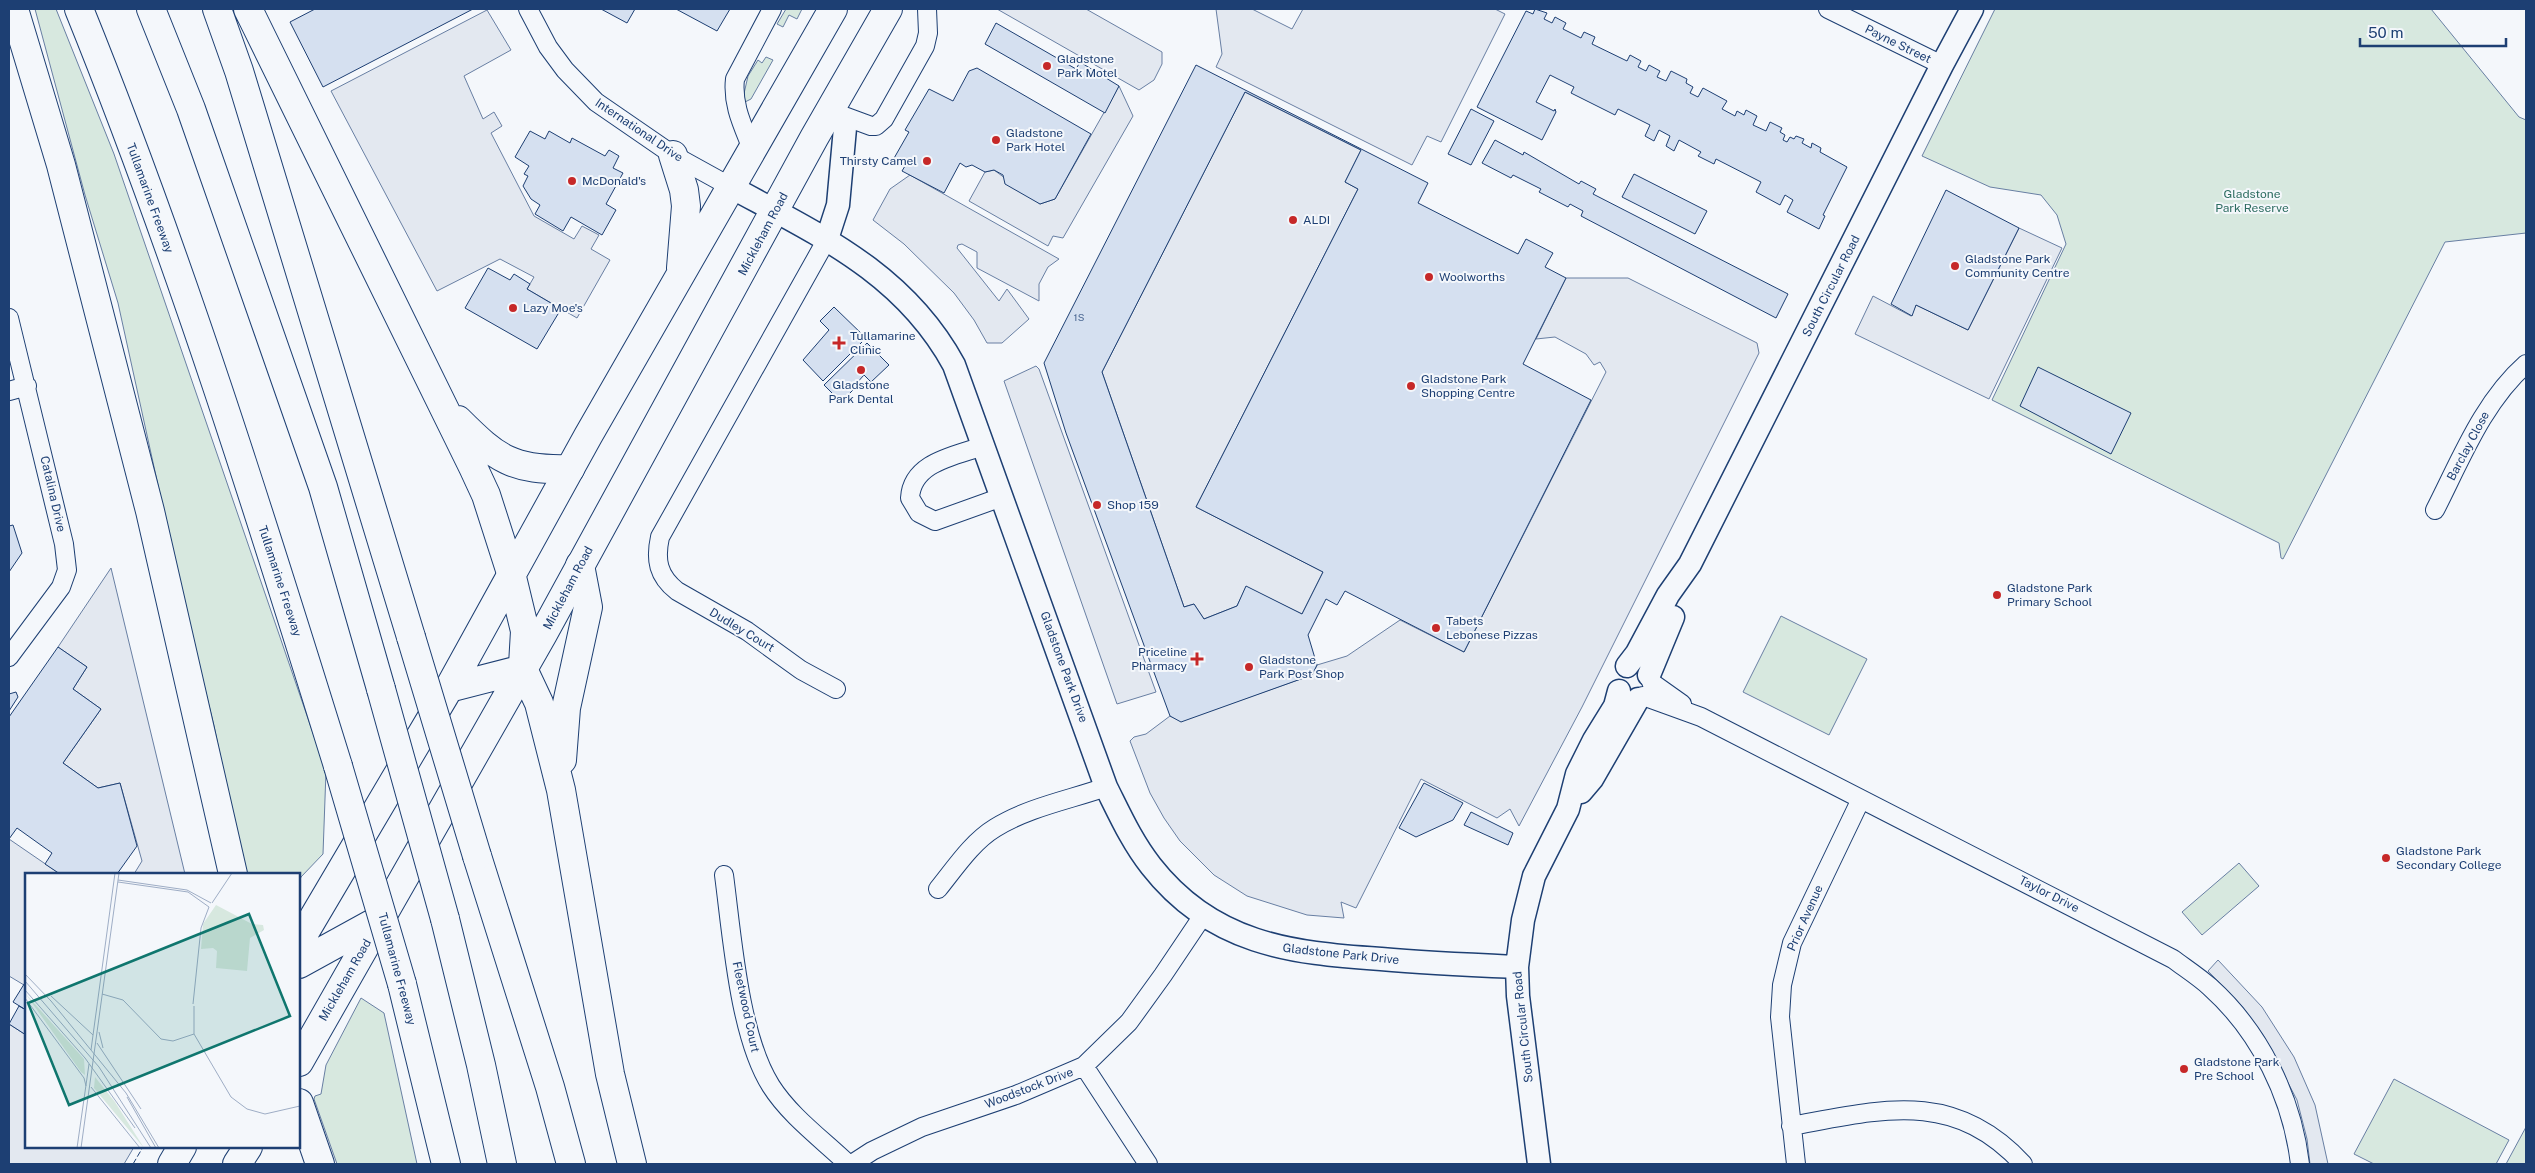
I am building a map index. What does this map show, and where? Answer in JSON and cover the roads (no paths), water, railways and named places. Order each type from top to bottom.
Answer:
[{"type":"main road","points":[[14,9],[61,165],[150,511],[233,873]]},
{"type":"main road","name":"Tullamarine Freeway","points":[[79,9],[144,180],[275,562],[338,766],[402,984],[446,1164]]},
{"type":"main road","points":[[151,9],[190,109],[323,488],[445,919],[481,1065],[502,1164]]},
{"type":"main road","points":[[217,9],[239,71],[477,856],[550,1087],[571,1164]]},
{"type":"main road","points":[[248,9],[486,494],[511,573],[525,631],[523,669],[539,703],[561,790],[610,1074],[632,1164]]},
{"type":"main road","points":[[300,940],[449,688],[511,573],[680,274],[833,9]]},
{"type":"main road","name":"Mickleham Road","points":[[300,1060],[523,669],[776,211],[829,110],[888,9]]},
{"type":"main road","points":[[673,155],[684,190],[686,206],[680,274]]},
{"type":"main road","points":[[445,410],[487,449],[508,461],[535,468],[570,469]]},
{"type":"main road","points":[[561,790],[562,733],[588,607],[580,565]]},
{"type":"main road","points":[[449,688],[523,669]]},
{"type":"main road","points":[[300,963],[379,920]]},
{"type":"main road","points":[[610,1074],[612,1164]]},
{"type":"main road","points":[[300,1106],[320,1164]]},
{"type":"main road","points":[[172,1164],[181,1148]]},
{"type":"main road","points":[[238,1164],[247,1148]]},
{"type":"street","name":"International Drive","points":[[528,9],[548,46],[577,85],[614,116],[673,155],[731,187]]},
{"type":"street","points":[[752,149],[738,116],[735,99],[735,80],[772,9]]},
{"type":"street","points":[[829,110],[868,126],[876,126],[884,119],[925,46],[928,26],[927,9]]},
{"type":"street","name":"Payne Street","points":[[1828,9],[1942,65]]},
{"type":"street","name":"South Circular Road","points":[[1640,689],[1616,680],[1637,653],[1668,595],[1690,564],[1972,9]]},
{"type":"street","points":[[827,239],[838,205],[845,128],[829,110]]},
{"type":"street","name":"Gladstone Park Drive","points":[[731,187],[827,239],[859,259],[910,302],[935,334],[954,365],[1106,788],[1137,847],[1152,868],[1170,887],[1204,914],[1248,938],[1277,948],[1309,953],[1435,964],[1517,967]]},
{"type":"street","name":"Dudley Court","points":[[827,239],[660,537],[656,563],[668,583],[677,591],[747,631],[802,670],[836,690]]},
{"type":"street","name":"Catalina Drive","points":[[9,318],[64,544],[67,570],[61,587],[9,657]]},
{"type":"street","name":"Barclay Close","points":[[2435,510],[2484,413],[2514,374],[2526,364]]},
{"type":"street","points":[[9,391],[27,386]]},
{"type":"street","points":[[983,446],[925,469],[913,480],[910,498],[919,513],[935,521],[1002,497]]},
{"type":"street","name":"South Circular Road","points":[[1539,1164],[1523,1040],[1517,967],[1522,920],[1534,876],[1568,809],[1592,779],[1640,689],[1680,600],[1690,564]]},
{"type":"street","name":"Taylor Drive","points":[[1640,689],[1701,717],[2114,926],[2173,959],[2210,987],[2246,1026],[2273,1072],[2290,1112],[2300,1164]]},
{"type":"street","points":[[938,889],[969,851],[994,828],[1029,811],[1106,788]]},
{"type":"street","name":"Prior Avenue","points":[[1796,1164],[1780,1017],[1782,985],[1792,943],[1861,799]]},
{"type":"street","name":"Fleetwood Court","points":[[724,875],[745,1013],[757,1060],[771,1086],[787,1106],[850,1164]]},
{"type":"street","name":"Woodstock Drive","points":[[850,1164],[922,1126],[1016,1095],[1084,1066],[1129,1022],[1204,914]]},
{"type":"street","points":[[1084,1066],[1148,1164]]},
{"type":"street","points":[[1791,1126],[1885,1109],[1933,1111],[1959,1118],[1987,1133],[2006,1146],[2023,1164]]},
{"type":"place","name":"Gladstone Park Motel","points":[[1047,66]]},
{"type":"place","name":"Gladstone Park Hotel","points":[[996,140]]},
{"type":"place","name":"Thirsty Camel","points":[[927,161]]},
{"type":"place","name":"McDonald's","points":[[572,181]]},
{"type":"place","name":"ALDI","points":[[1293,220]]},
{"type":"place","name":"Gladstone Park Community Centre","points":[[1955,266]]},
{"type":"place","name":"Woolworths","points":[[1429,277]]},
{"type":"place","name":"Lazy Moe's","points":[[513,308]]},
{"type":"place","name":"Tullamarine Clinic","points":[[839,343]]},
{"type":"place","name":"Gladstone Park Dental","points":[[861,370]]},
{"type":"place","name":"Gladstone Park Shopping Centre","points":[[1411,386]]},
{"type":"place","name":"Shop 159","points":[[1097,505]]},
{"type":"place","name":"Gladstone Park Primary School","points":[[1997,595]]},
{"type":"place","name":"Tabets Lebonese Pizzas","points":[[1436,628]]},
{"type":"place","name":"Priceline Pharmacy","points":[[1197,659]]},
{"type":"place","name":"Gladstone Park Post Shop","points":[[1249,667]]},
{"type":"place","name":"Gladstone Park Secondary College","points":[[2386,858]]},
{"type":"place","name":"Gladstone Park Pre School","points":[[2184,1069]]},
{"type":"park label","name":"Gladstone Park Reserve","points":[[2252,201]]}]
